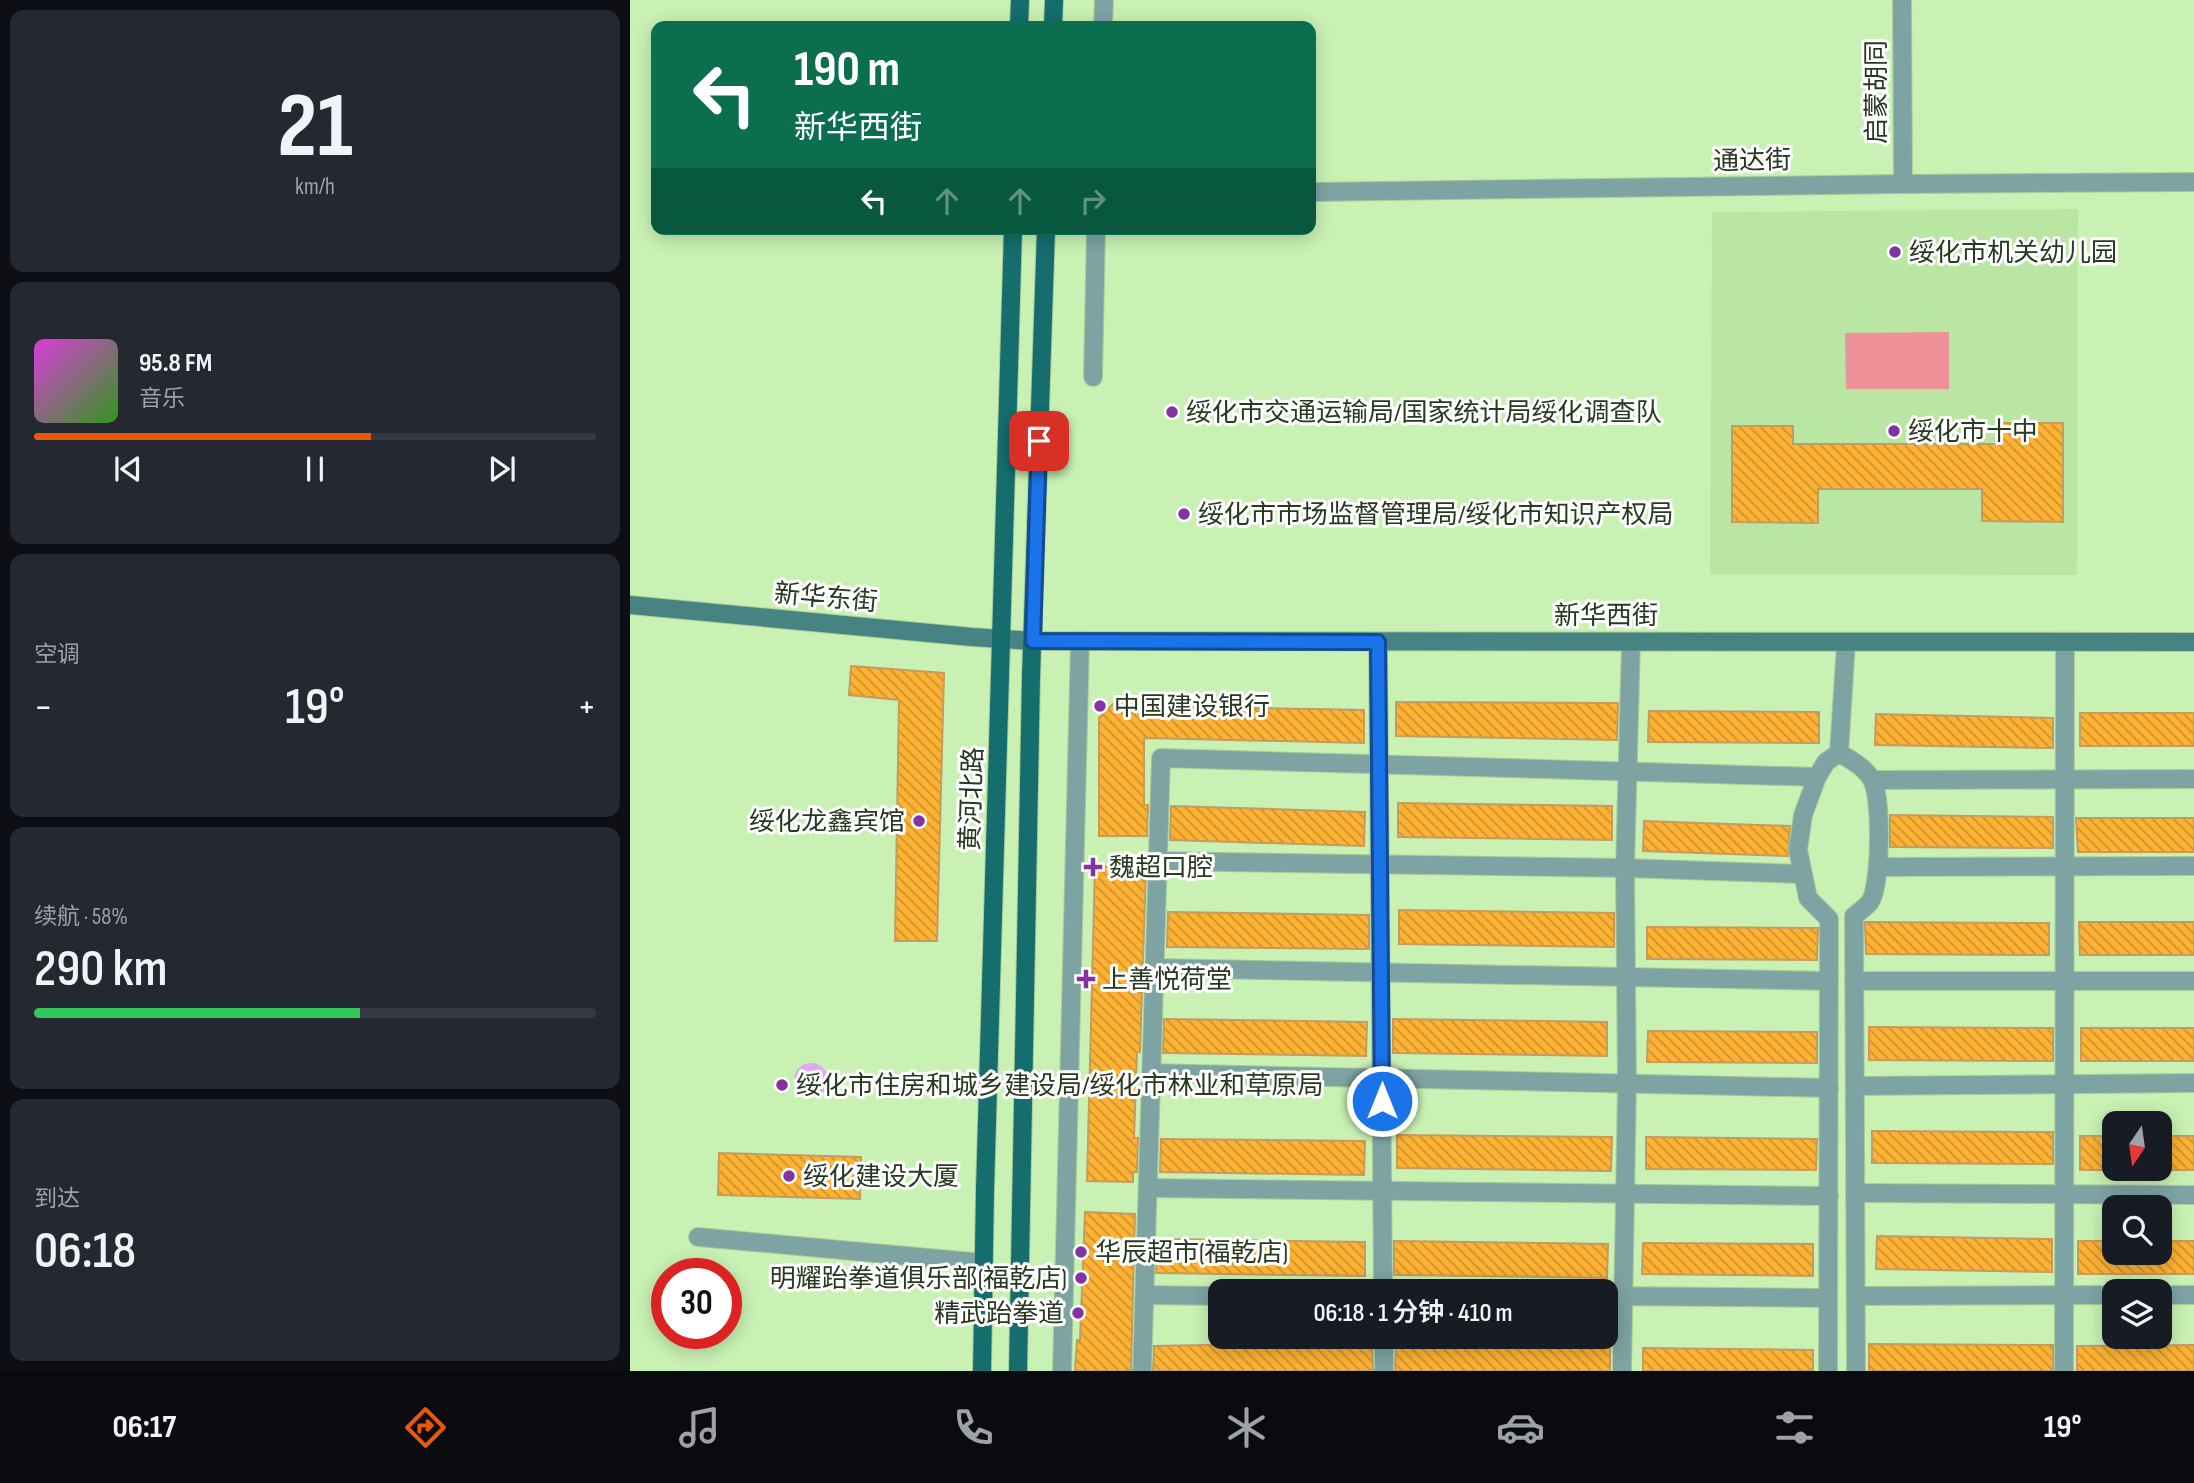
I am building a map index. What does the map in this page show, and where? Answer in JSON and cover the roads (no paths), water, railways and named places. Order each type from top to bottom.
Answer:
[{"type":"main road","points":[[1019,21],[1020,0]]},
{"type":"main road","points":[[1053,21],[1054,0]]},
{"type":"main road","name":"黄河北路","points":[[1013,235],[1018,640],[1018,1371]]},
{"type":"main road","name":"黄河北路","points":[[982,1371],[984,1263],[1018,640],[1046,235]]},
{"type":"main road","name":"新华东街","points":[[630,605],[1018,640]]},
{"type":"main road","name":"新华西街","points":[[1018,640],[2194,642]]},
{"type":"street","points":[[1103,21],[1104,0]]},
{"type":"street","name":"启蒙胡同","points":[[1902,0],[1903,184]]},
{"type":"street","name":"通达街","points":[[1316,192],[2194,183]]},
{"type":"street","points":[[1093,377],[1096,235]]},
{"type":"street","points":[[1062,1371],[1080,641]]},
{"type":"street","points":[[1378,642],[1383,1279]]},
{"type":"street","points":[[1622,1371],[1627,1084],[1626,771],[1631,642]]},
{"type":"street","points":[[1839,753],[1846,642]]},
{"type":"street","points":[[2064,1371],[2065,642]]},
{"type":"street","points":[[1828,1371],[1829,919],[1808,898],[1798,850],[1803,815],[1817,777],[1826,762],[1839,753]]},
{"type":"street","points":[[1839,753],[1858,764],[1873,780],[1879,813],[1877,880],[1871,901],[1854,916],[1856,1371]]},
{"type":"street","points":[[1142,1371],[1161,758],[1817,777]]},
{"type":"street","points":[[1873,780],[2194,779]]},
{"type":"street","points":[[1157,861],[1625,868],[1801,874]]},
{"type":"street","points":[[1878,867],[2194,866]]},
{"type":"street","points":[[1155,968],[1829,981]]},
{"type":"street","points":[[1854,981],[2194,981]]},
{"type":"street","points":[[1152,1073],[1829,1088]]},
{"type":"street","points":[[1855,1086],[2194,1083]]},
{"type":"street","points":[[1148,1188],[1829,1196]]},
{"type":"street","points":[[1855,1193],[2194,1195]]},
{"type":"street","points":[[698,1237],[984,1263]]},
{"type":"street","points":[[1145,1295],[1208,1296]]},
{"type":"street","points":[[1856,1296],[2102,1295]]},
{"type":"street","points":[[2172,1295],[2194,1295]]},
{"type":"street","points":[[1618,1296],[1828,1298]]},
{"type":"street","points":[[1384,1349],[1384,1371]]},
{"type":"place","name":"绥化市机关幼儿园","points":[[1895,252]]},
{"type":"place","name":"绥化市交通运输局/国家统计局绥化调查队","points":[[1172,412]]},
{"type":"place","name":"绥化市十中","points":[[1894,431]]},
{"type":"place","name":"绥化市市场监督管理局/绥化市知识产权局","points":[[1184,514]]},
{"type":"place","name":"中国建设银行","points":[[1100,706]]},
{"type":"place","name":"绥化龙鑫宾馆","points":[[919,821]]},
{"type":"place","name":"魏超口腔","points":[[1093,867]]},
{"type":"place","name":"上善悦荷堂","points":[[1086,979]]},
{"type":"place","name":"绥化市住房和城乡建设局/绥化市林业和草原局","points":[[782,1085]]},
{"type":"place","name":"绥化建设大厦","points":[[789,1176]]},
{"type":"place","name":"华辰超市(福乾店)","points":[[1081,1252]]},
{"type":"place","name":"明耀跆拳道俱乐部(福乾店)","points":[[1081,1278]]},
{"type":"place","name":"精武跆拳道","points":[[1078,1313]]}]
